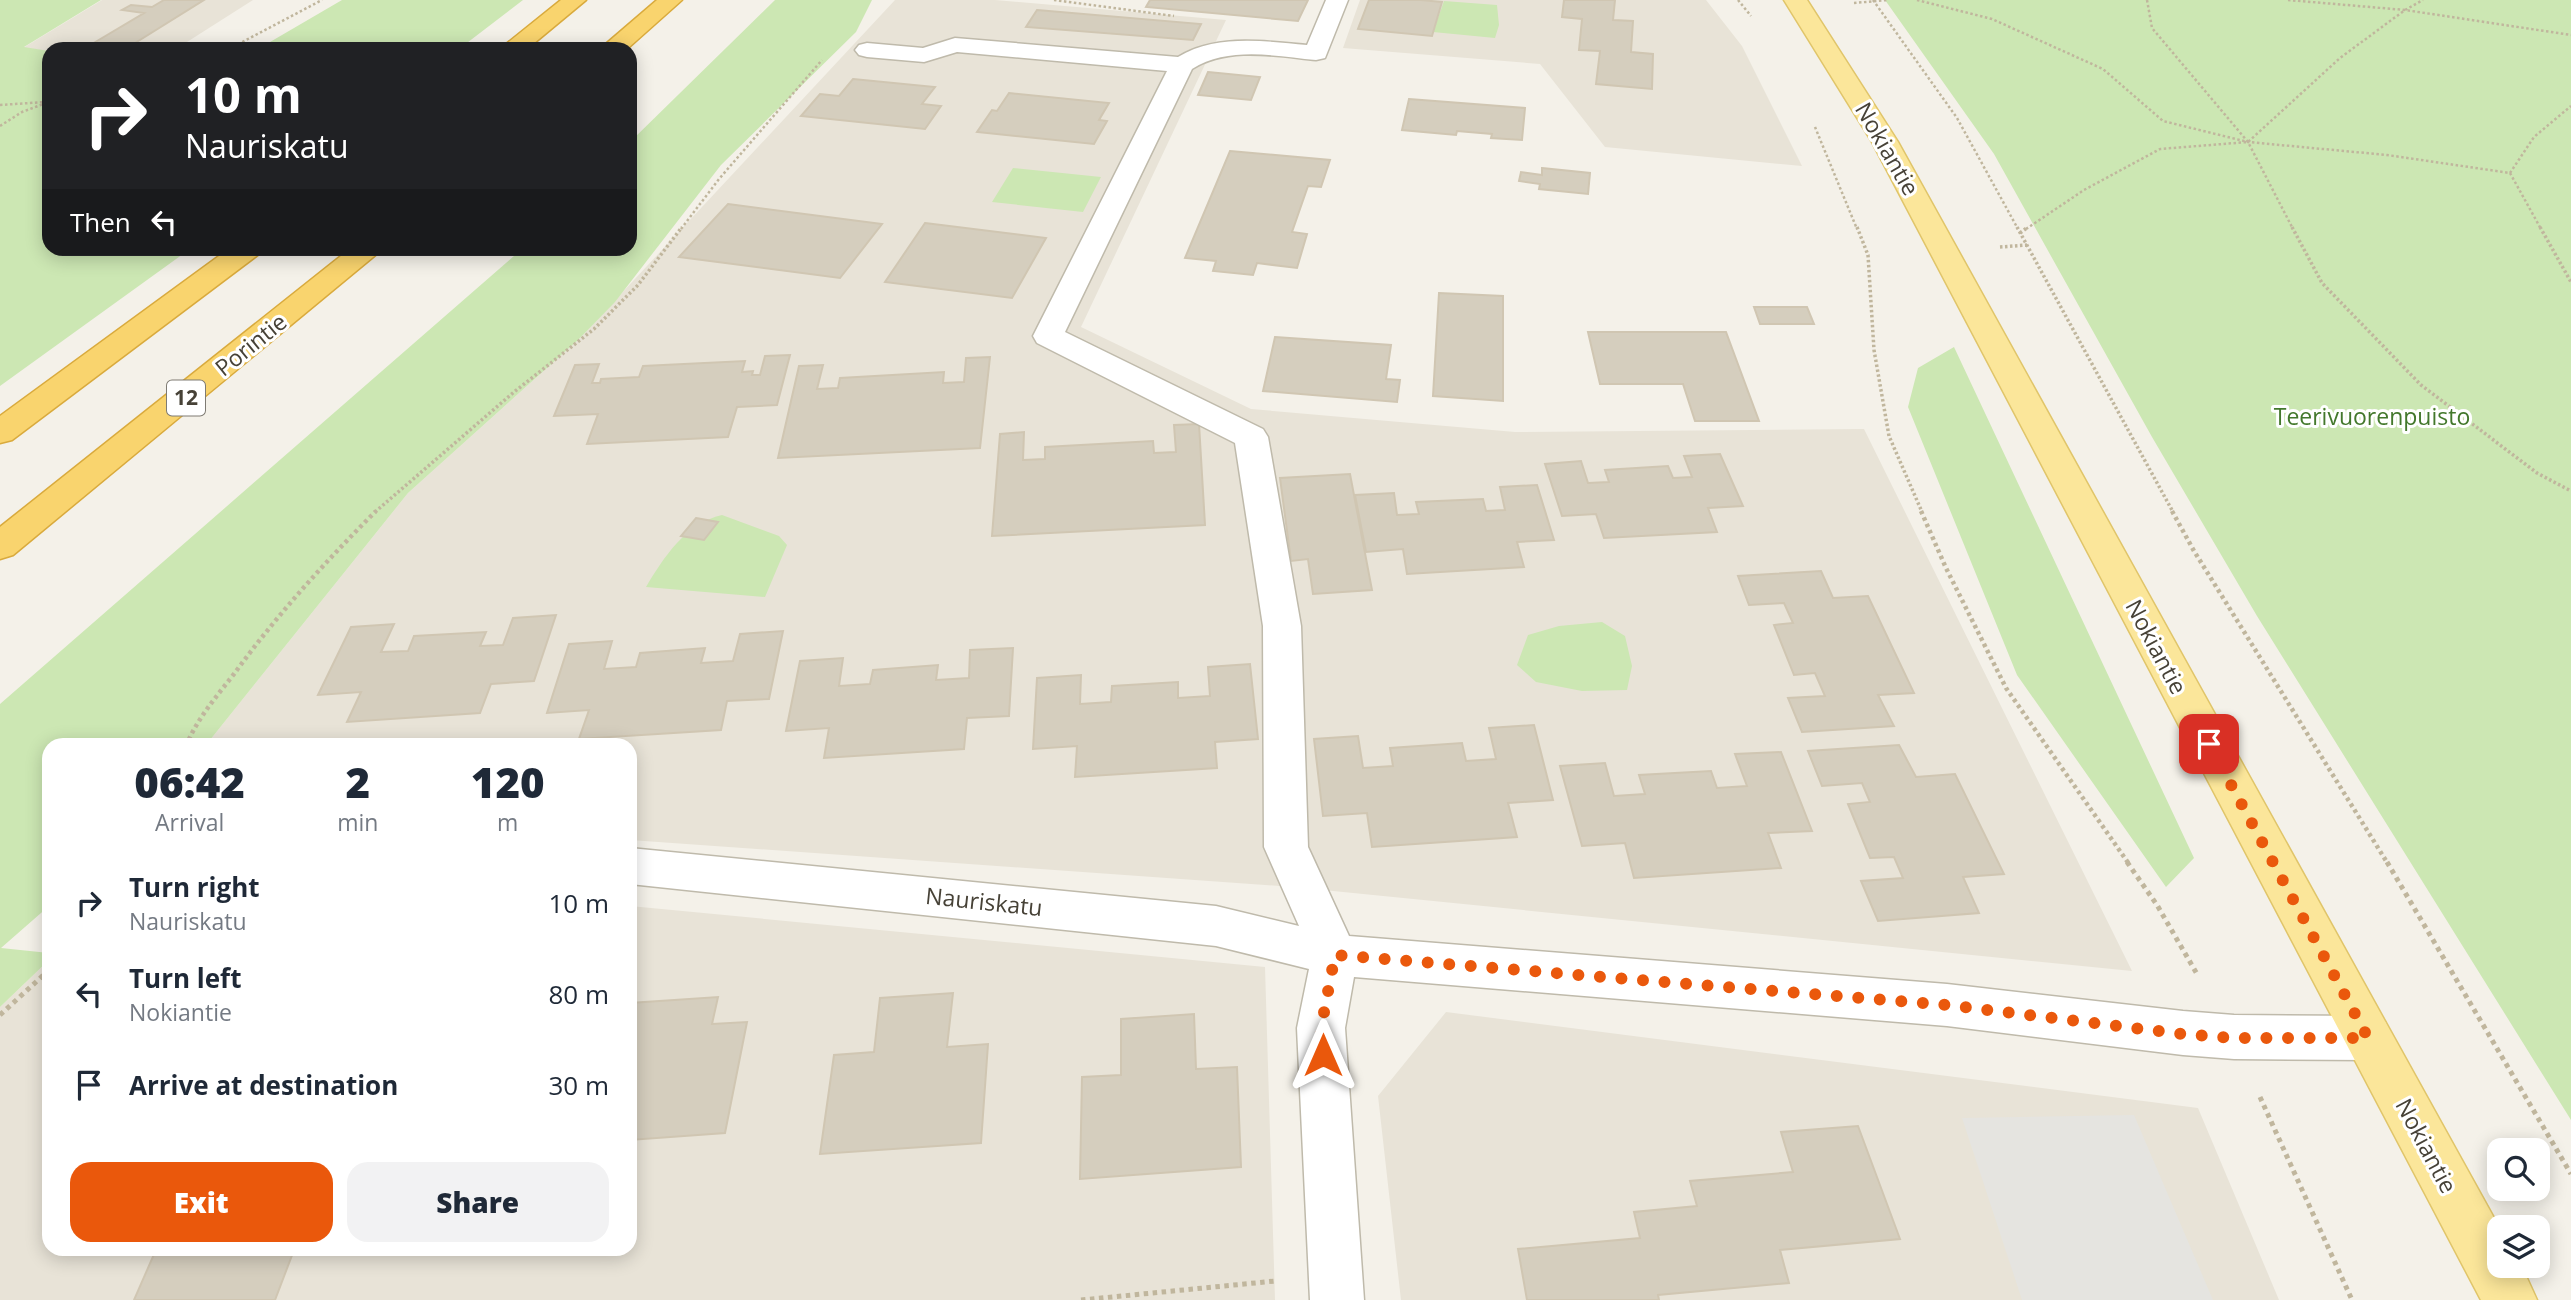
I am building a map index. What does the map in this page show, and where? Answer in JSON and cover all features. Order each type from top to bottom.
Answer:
[{"type":"highway","points":[[521,42],[575,0]]},
{"type":"highway","points":[[620,42],[671,0]]},
{"type":"highway","points":[[0,432],[238,256]]},
{"type":"highway","name":"Porintie","points":[[0,545],[360,256]]},
{"type":"main road","name":"Nokiantie","points":[[1795,0],[1885,142],[2510,1300]]},
{"type":"street","points":[[1336,1287],[1321,1028],[1335,955],[1286,847],[1282,626],[1251,437],[1048,336],[1182,65],[1203,52],[1255,47],[1316,53],[1337,0]]},
{"type":"street","points":[[867,50],[924,55],[955,45],[1182,65]]},
{"type":"street","name":"Nauriskatu","points":[[637,867],[1216,926],[1335,955],[1947,1005],[2234,1038],[2368,1038]]},
{"type":"path","points":[[242,42],[322,0]]},
{"type":"path","points":[[1738,0],[1753,20]]},
{"type":"path","points":[[1873,1],[1888,0]]},
{"type":"path","points":[[1917,0],[1992,19],[2103,69],[2163,121],[2248,142],[2387,155],[2510,173]]},
{"type":"path","points":[[2147,0],[2152,27],[2248,142],[2322,283],[2421,385],[2537,473],[2571,491]]},
{"type":"path","points":[[2288,0],[2405,10],[2571,35]]},
{"type":"path","points":[[2020,233],[2084,190],[2160,149],[2248,142],[2340,58],[2405,10],[2423,0]]},
{"type":"path","points":[[1873,1],[1957,118],[2194,551],[2418,913],[2571,1174]]},
{"type":"path","points":[[189,738],[194,727],[264,633],[319,568],[382,505],[514,392],[594,329],[638,285],[719,179],[825,57]]},
{"type":"path","points":[[0,105],[42,102]]},
{"type":"path","points":[[0,126],[22,112],[42,105]]},
{"type":"path","points":[[2510,173],[2534,137],[2571,106]]},
{"type":"path","points":[[1810,117],[1822,140],[1868,255],[1874,350],[1889,436],[1946,568],[2006,688],[2157,905],[2234,1038],[2352,1300]]},
{"type":"path","points":[[2510,173],[2571,282]]},
{"type":"path","points":[[0,1015],[42,976]]},
{"type":"path","points":[[1081,1300],[1336,1287]]},
{"type":"shaded area","points":[[102,0],[253,0],[187,42],[42,42],[42,50],[23,48]]},
{"type":"shaded area","points":[[895,0],[995,0],[1226,20],[1081,327],[1251,409],[1515,432],[1864,429],[2132,971],[1293,887],[637,840],[637,738],[212,738],[408,493],[578,340]]},
{"type":"shaded area","points":[[1360,0],[1706,0],[1742,46],[1802,166],[1605,147],[1540,64],[1343,48]]},
{"type":"shaded area","points":[[637,907],[1265,967],[1275,1300],[0,1300],[0,1007],[42,967],[42,1256],[637,1256]]},
{"type":"shaded area","points":[[1446,1012],[2198,1108],[2279,1300],[1401,1300],[1378,1096]]},
{"type":"shaded area","points":[[2134,1115],[2213,1300],[2022,1300],[1962,1118]]},
{"type":"green space","points":[[0,0],[101,0],[24,47],[42,50],[42,256],[180,256],[0,386]]},
{"type":"green space","points":[[342,0],[523,0],[468,42],[270,42]]},
{"type":"green space","points":[[775,0],[872,0],[856,32],[721,165],[615,302],[578,340],[408,493],[212,738],[42,738],[42,912],[1,948],[42,952],[42,967],[0,1007],[0,704],[514,256],[637,256],[637,135]]},
{"type":"green space","name":"Teerivuorenpuisto","points":[[1885,0],[2571,0],[2571,1120],[2257,616],[2152,437],[1994,154]]},
{"type":"green space","points":[[1444,1],[1497,5],[1499,25],[1495,38],[1433,32]]},
{"type":"green space","points":[[1013,168],[1101,177],[1083,212],[992,202]]},
{"type":"green space","points":[[1954,347],[2194,858],[2166,887],[2017,675],[1908,407],[1918,368]]},
{"type":"green space","points":[[722,515],[779,536],[787,545],[765,597],[646,587],[668,553],[687,533],[697,525]]},
{"type":"green space","points":[[1602,622],[1625,636],[1632,666],[1627,690],[1582,691],[1536,682],[1517,665],[1528,635],[1559,626]]},
{"type":"building","points":[[164,0],[204,0],[137,42],[95,42],[144,13],[122,10],[131,5],[152,7]]},
{"type":"building","points":[[1150,0],[1308,0],[1298,21],[1146,7]]},
{"type":"building","points":[[1369,0],[1442,2],[1432,36],[1358,29]]},
{"type":"building","points":[[1564,0],[1615,0],[1613,20],[1633,21],[1631,52],[1653,54],[1652,89],[1596,84],[1600,51],[1579,50],[1582,19],[1562,17]]},
{"type":"building","points":[[1037,10],[1201,24],[1193,40],[1026,27]]},
{"type":"building","points":[[1208,72],[1260,77],[1251,100],[1198,95]]},
{"type":"building","points":[[853,79],[935,87],[922,104],[941,106],[925,129],[801,116],[820,94],[839,96]]},
{"type":"building","points":[[1009,93],[1109,103],[1099,120],[1107,121],[1094,144],[977,132],[992,110],[997,111]]},
{"type":"building","points":[[1409,99],[1525,108],[1522,140],[1491,138],[1492,134],[1457,131],[1456,135],[1402,130]]},
{"type":"building","points":[[1230,151],[1330,160],[1321,187],[1308,186],[1292,232],[1307,234],[1297,268],[1257,263],[1253,275],[1213,271],[1216,261],[1185,258]]},
{"type":"building","points":[[1542,168],[1590,173],[1588,194],[1539,189],[1540,184],[1519,181],[1521,172],[1542,175]]},
{"type":"building","points":[[728,204],[882,224],[840,278],[679,257]]},
{"type":"building","points":[[925,223],[1046,238],[1012,298],[885,282]]},
{"type":"building","points":[[1439,293],[1503,296],[1503,401],[1433,396]]},
{"type":"building","points":[[1754,307],[1807,307],[1814,324],[1760,324]]},
{"type":"building","points":[[1588,332],[1726,332],[1759,421],[1695,421],[1683,384],[1600,384]]},
{"type":"building","points":[[1275,337],[1391,345],[1386,379],[1400,380],[1397,402],[1263,391]]},
{"type":"building","points":[[790,355],[777,405],[737,407],[728,437],[587,444],[598,414],[554,416],[575,365],[599,364],[592,383],[600,383],[601,379],[639,377],[643,366],[745,361],[742,372],[753,371],[752,375],[760,375],[765,356]]},
{"type":"building","points":[[990,357],[980,448],[778,458],[799,366],[823,365],[817,389],[838,388],[840,378],[944,372],[943,383],[964,382],[966,358]]},
{"type":"building","points":[[1199,424],[1205,525],[992,536],[1000,434],[1024,432],[1023,460],[1045,459],[1045,447],[1153,441],[1154,453],[1176,452],[1174,425]]},
{"type":"building","points":[[1720,454],[1743,506],[1708,508],[1717,532],[1604,538],[1596,514],[1562,516],[1545,464],[1581,461],[1588,483],[1609,482],[1605,470],[1668,466],[1673,478],[1692,477],[1684,456]]},
{"type":"building","points":[[1350,474],[1372,590],[1313,594],[1308,559],[1291,561],[1280,478]]},
{"type":"building","points":[[1537,485],[1554,540],[1517,542],[1524,567],[1407,574],[1403,549],[1366,552],[1355,495],[1394,493],[1397,515],[1419,514],[1416,502],[1483,499],[1486,511],[1505,510],[1500,487]]},
{"type":"building","points":[[696,518],[718,522],[704,540],[681,536]]},
{"type":"building","points":[[1821,571],[1833,598],[1868,596],[1914,693],[1878,695],[1894,726],[1802,732],[1788,698],[1825,696],[1815,673],[1794,675],[1774,625],[1793,623],[1784,603],[1749,605],[1738,576]]},
{"type":"building","points":[[556,615],[534,681],[491,684],[480,713],[347,722],[361,692],[318,695],[351,627],[394,624],[381,652],[408,651],[414,636],[486,632],[480,646],[503,645],[513,618]]},
{"type":"building","points":[[783,631],[769,699],[727,701],[721,730],[579,738],[589,710],[547,713],[569,644],[612,641],[604,669],[636,667],[640,653],[705,648],[701,663],[733,661],[740,634]]},
{"type":"building","points":[[1013,648],[1009,716],[967,718],[964,749],[824,758],[829,728],[786,731],[800,661],[843,658],[839,686],[870,684],[873,670],[938,665],[936,680],[969,678],[970,650]]},
{"type":"building","points":[[1250,664],[1258,739],[1215,742],[1217,768],[1075,777],[1077,746],[1033,749],[1037,678],[1081,675],[1080,704],[1111,702],[1112,686],[1178,682],[1178,698],[1210,696],[1208,667]]},
{"type":"building","points":[[1534,725],[1553,800],[1508,803],[1517,837],[1372,847],[1367,813],[1323,816],[1314,739],[1358,736],[1363,768],[1393,766],[1390,748],[1462,743],[1466,761],[1496,759],[1489,728]]},
{"type":"building","points":[[1899,745],[1916,777],[1955,774],[2004,874],[1963,877],[1979,913],[1878,921],[1861,881],[1903,878],[1894,857],[1870,858],[1848,804],[1870,802],[1862,783],[1822,786],[1808,751]]},
{"type":"building","points":[[1781,752],[1812,831],[1768,833],[1781,868],[1634,878],[1625,843],[1582,846],[1560,766],[1605,763],[1614,796],[1645,794],[1639,775],[1711,771],[1717,788],[1747,786],[1735,754]]},
{"type":"building","points":[[953,993],[947,1047],[988,1044],[981,1143],[820,1154],[834,1055],[874,1052],[880,998]]},
{"type":"building","points":[[718,997],[712,1024],[747,1022],[725,1133],[637,1139],[637,1003]]},
{"type":"building","points":[[1194,1014],[1196,1069],[1237,1067],[1241,1167],[1080,1179],[1082,1077],[1121,1075],[1121,1019]]},
{"type":"building","points":[[1858,1126],[1900,1239],[1780,1250],[1789,1283],[1658,1295],[1659,1300],[1527,1300],[1518,1249],[1640,1238],[1634,1212],[1697,1206],[1690,1181],[1793,1172],[1781,1132]]},
{"type":"building","points":[[153,1256],[292,1256],[275,1300],[134,1300]]},
{"type":"route","points":[[1323,1055],[1321,1028],[1335,955],[1947,1005],[2183,1034],[2234,1038],[2368,1038],[2209,744]]}]
